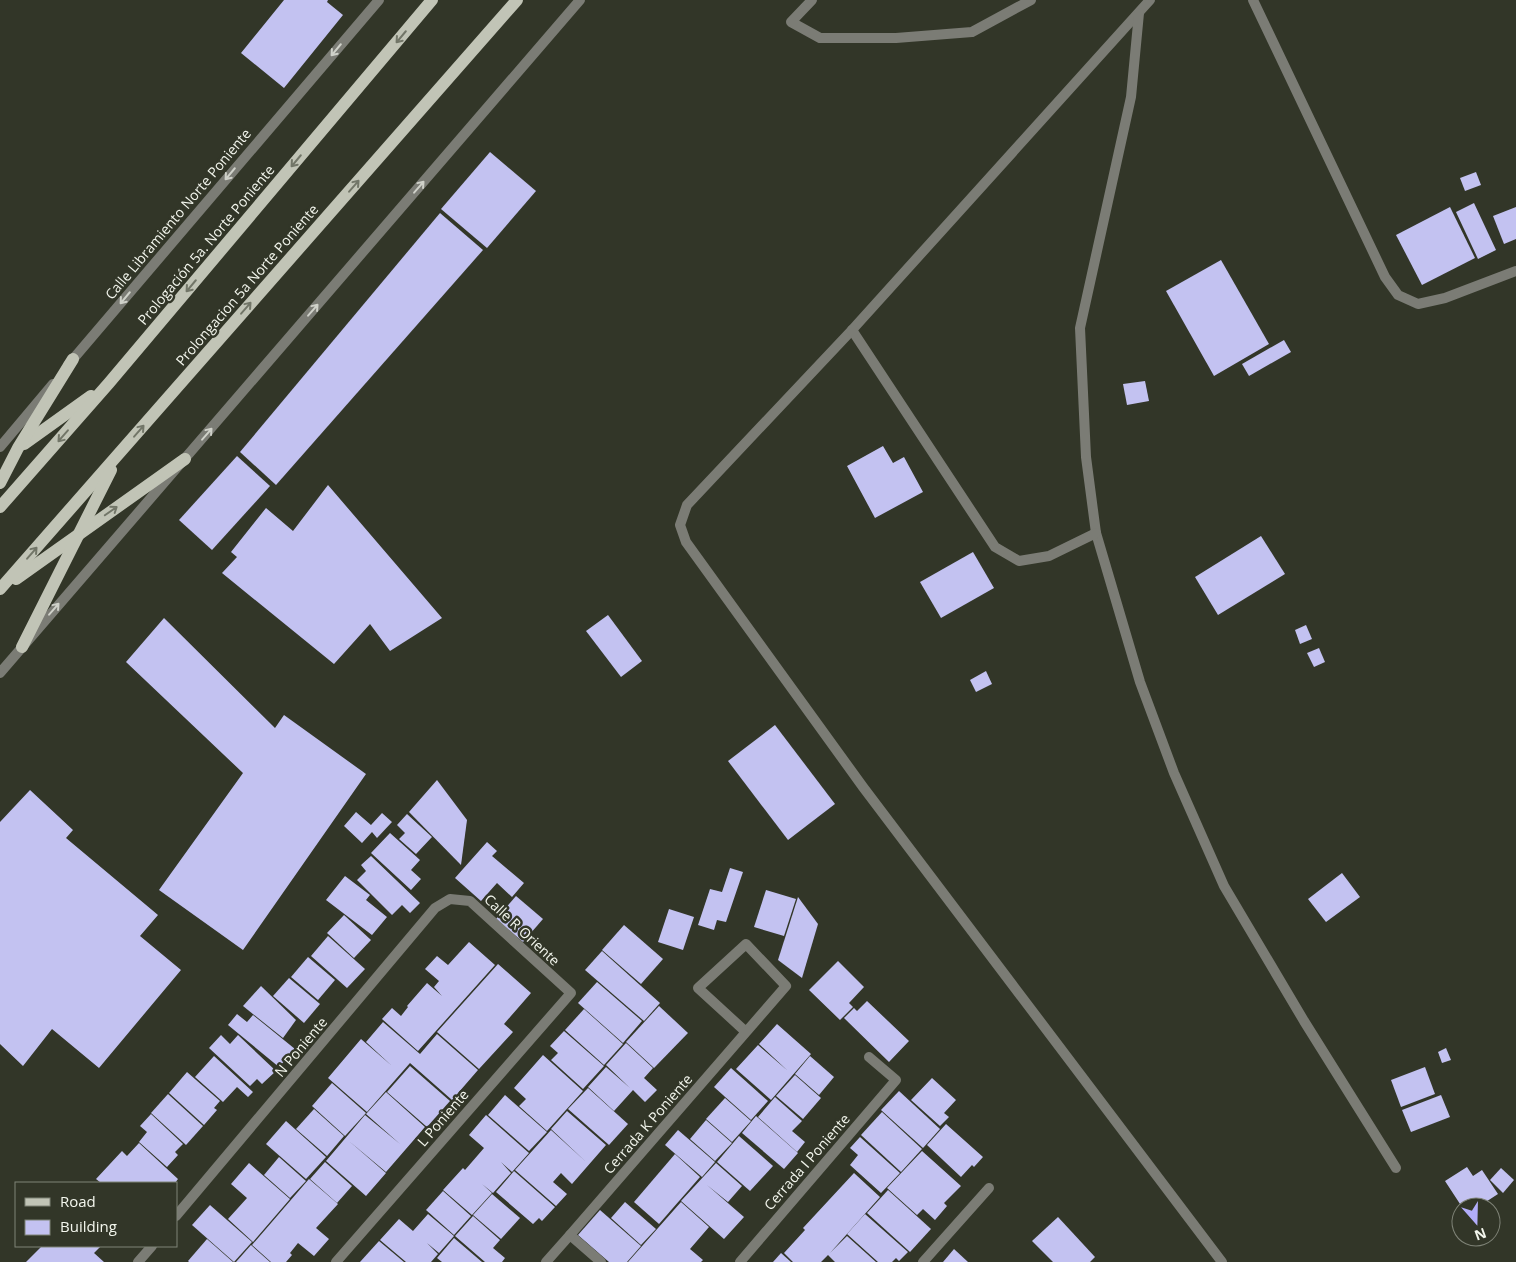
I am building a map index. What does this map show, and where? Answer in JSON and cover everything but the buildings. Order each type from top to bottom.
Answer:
[{"type":"main road","name":"Prologación 5a. Norte Poniente","points":[[0,507],[109,383],[432,0]]},
{"type":"main road","name":"Prolongacion 5a Norte Poniente","points":[[0,590],[517,0]]},
{"type":"main road","points":[[0,483],[18,448],[73,359]]},
{"type":"main road","points":[[0,464],[18,448],[109,383]]},
{"type":"main road","points":[[22,647],[119,454]]},
{"type":"main road","points":[[0,590],[185,459]]},
{"type":"street","name":"Calle Libramiento Norte Poniente","points":[[0,447],[379,0]]},
{"type":"street","points":[[0,673],[580,0]]},
{"type":"street","points":[[812,0],[791,22],[820,38],[896,38],[972,32],[1031,0]]},
{"type":"street","points":[[1150,0],[852,330],[687,505],[680,524],[686,542],[863,787],[1222,1262]]},
{"type":"street","points":[[1253,0],[1385,277],[1398,295],[1418,304],[1445,298],[1516,271]]},
{"type":"street","points":[[1139,14],[1131,97],[1080,328],[1086,456],[1096,533],[1140,682],[1174,773],[1224,886],[1304,1021],[1396,1168]]},
{"type":"street","points":[[852,330],[995,547],[1019,561],[1049,556],[1096,533]]},
{"type":"street","name":"Calle R Oriente","points":[[450,899],[470,901],[571,993]]},
{"type":"street","name":"N Poniente","points":[[178,1214],[436,908],[450,899]]},
{"type":"street","name":"Cerrada K Poniente","points":[[546,1262],[570,1235],[786,986],[746,944],[698,988],[746,1032]]},
{"type":"street","name":"L Poniente","points":[[336,1262],[571,993]]},
{"type":"street","name":"Cerrada I Poniente","points":[[740,1262],[896,1080],[868,1057]]},
{"type":"street","points":[[923,1262],[988,1188]]},
{"type":"street","points":[[570,1235],[601,1262]]},
{"type":"street","points":[[138,1262],[151,1247]]}]
